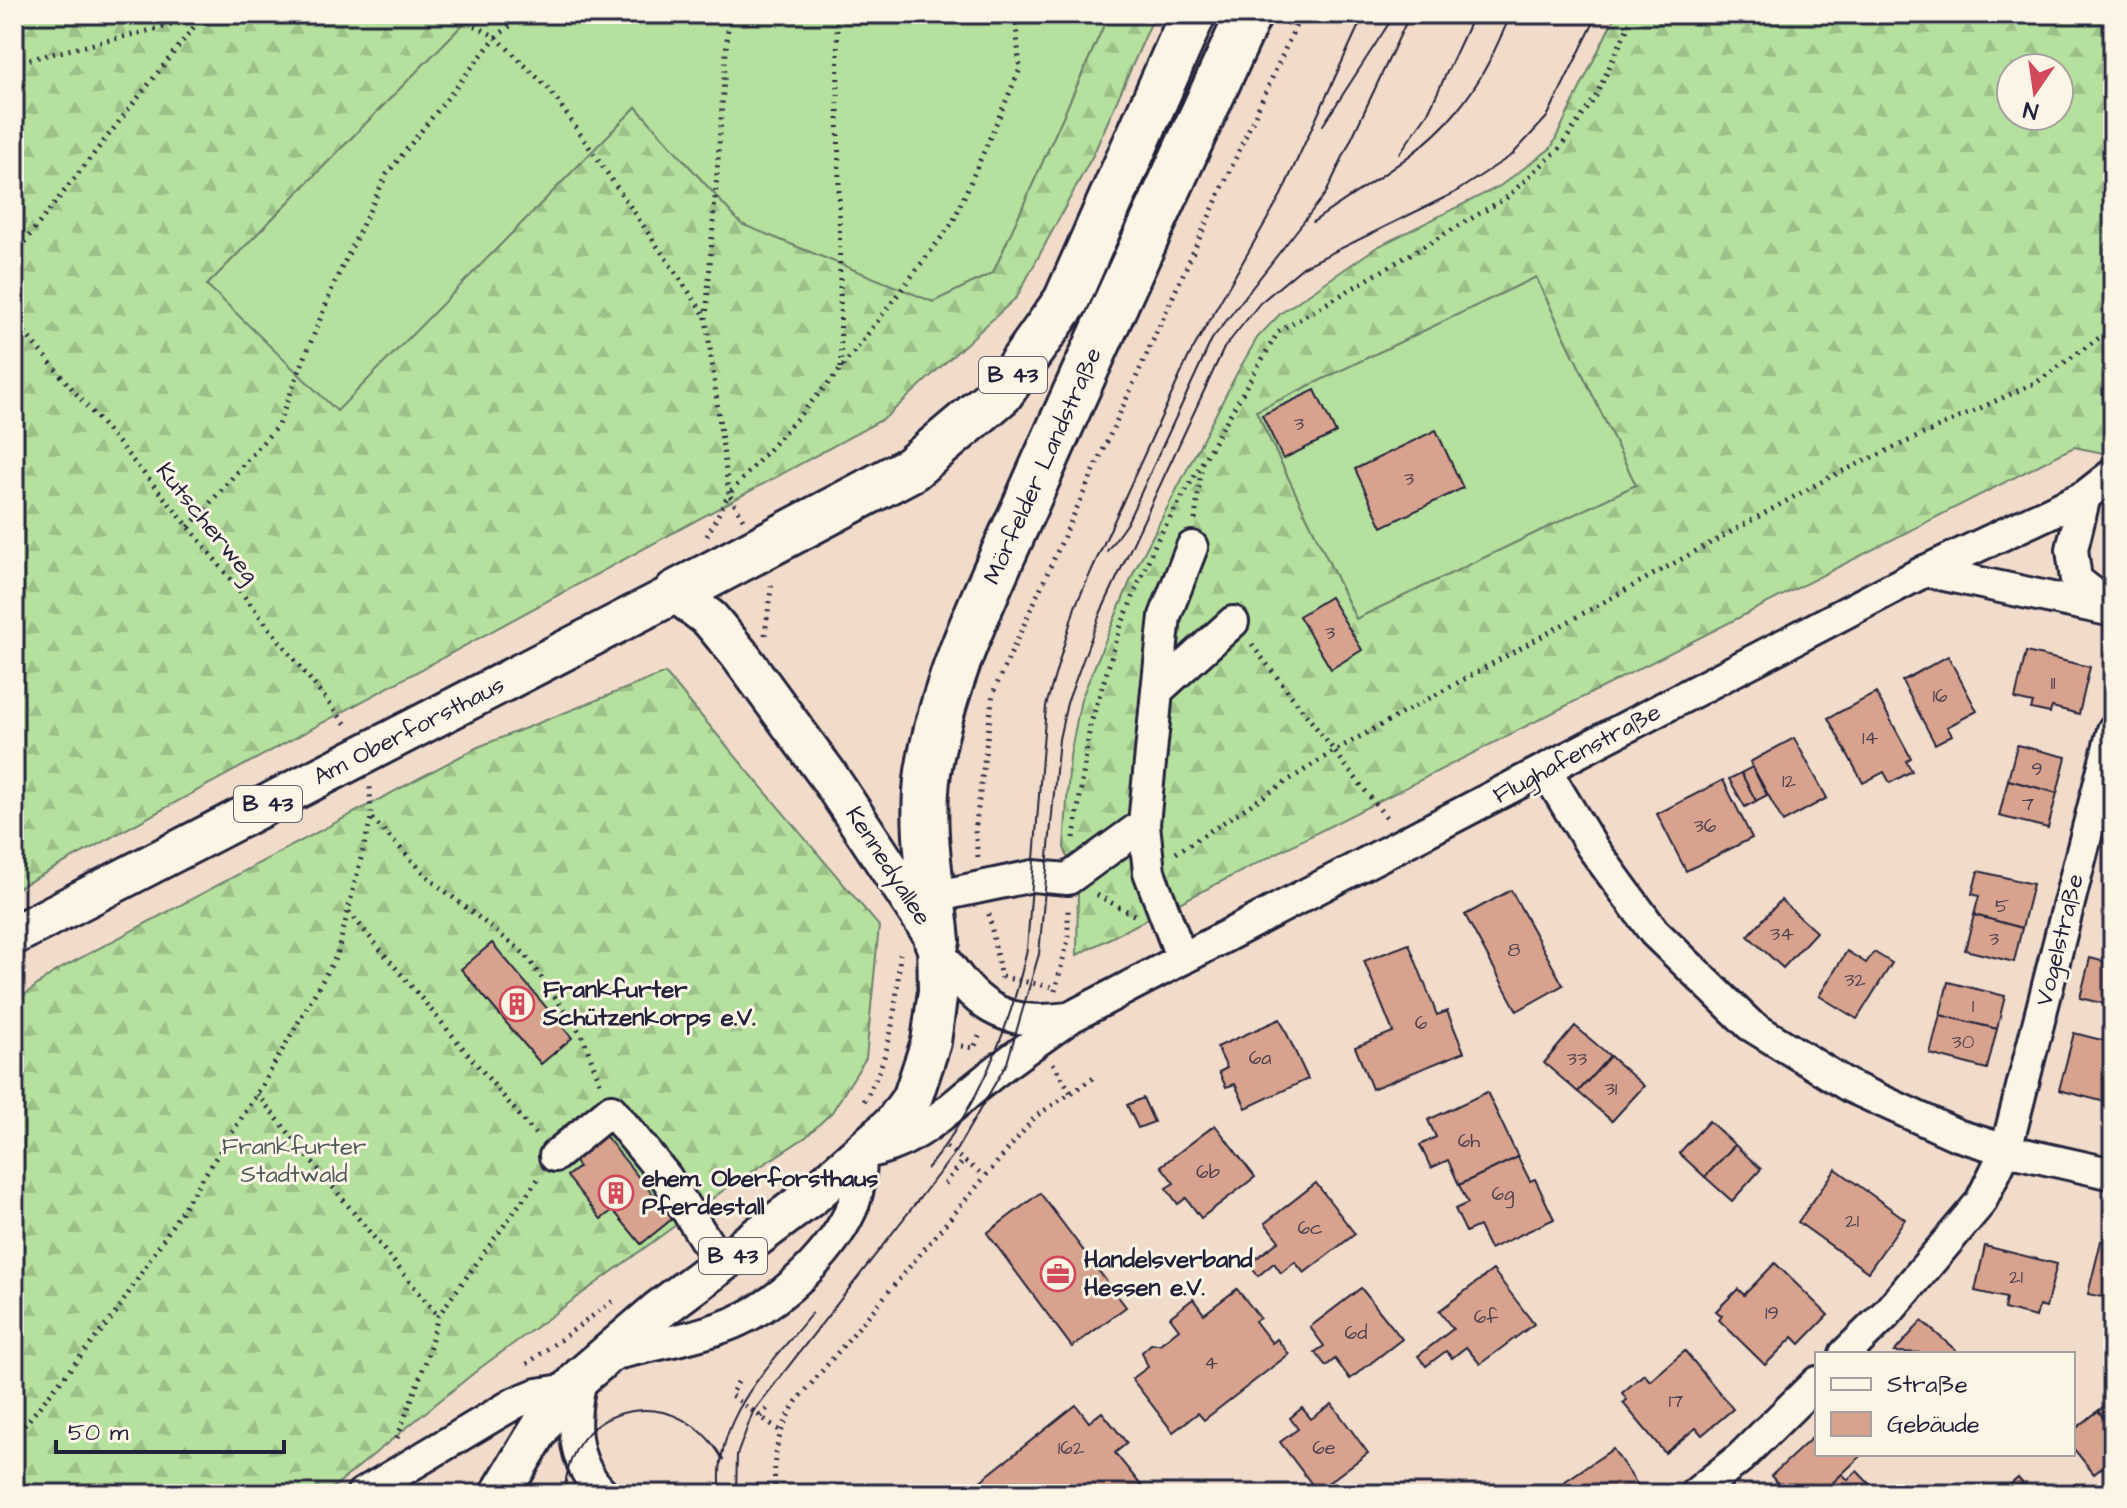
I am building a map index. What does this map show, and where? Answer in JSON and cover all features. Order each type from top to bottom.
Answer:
[{"type":"highway","name":"B 43","points":[[676,593],[911,469],[1000,394],[1066,301],[1193,14]]},
{"type":"highway","name":"Mörfelder Landstraße","points":[[938,945],[925,794],[933,750],[961,654],[1082,375],[1249,14]]},
{"type":"main road","name":"Am Oberforsthaus","points":[[14,935],[676,593]]},
{"type":"main road","name":"Kennedyallee","points":[[500,1494],[530,1441],[585,1374],[861,1154],[903,1113],[920,1081],[936,1017],[938,945],[827,774],[739,654],[710,619],[676,593]]},
{"type":"street","name":"Flughafenstraße","points":[[861,1154],[892,1147],[918,1135],[983,1080],[1071,1017],[1178,947],[1406,843],[1925,571],[2099,497],[2113,474]]},
{"type":"street","points":[[2099,497],[2072,549],[2076,580],[2113,610]]},
{"type":"street","points":[[1178,947],[1149,872],[1144,824],[1165,616],[1192,547]]},
{"type":"street","points":[[1925,571],[2113,610]]},
{"type":"street","points":[[1157,691],[1233,622]]},
{"type":"street","name":"Vogelstraße","points":[[1847,1352],[1887,1313],[1980,1203],[2006,1150],[2113,730]]},
{"type":"street","points":[[1546,771],[1592,847],[1654,932],[1750,1025],[1849,1086],[1957,1135],[2006,1150],[2113,1174]]},
{"type":"street","points":[[933,897],[1033,876],[1068,879],[1144,824]]},
{"type":"street","name":"Flughafenstraße","points":[[938,945],[967,990],[995,1011],[1029,1021],[1071,1017]]},
{"type":"street","points":[[555,1156],[611,1110],[666,1177],[721,1265]]},
{"type":"street","points":[[362,1494],[515,1403],[585,1374],[734,1322],[777,1295],[821,1253],[848,1217],[858,1192],[861,1154]]},
{"type":"street","points":[[585,1374],[574,1408],[576,1440],[585,1470],[604,1494]]},
{"type":"street","points":[[1695,1494],[1740,1458],[1815,1384]]},
{"type":"path","points":[[14,63],[218,14]]},
{"type":"path","points":[[454,14],[496,37],[550,90],[706,318]]},
{"type":"path","points":[[189,527],[278,425],[334,284],[387,174],[496,37],[525,14]]},
{"type":"path","points":[[729,14],[706,318],[729,494]]},
{"type":"path","points":[[837,14],[841,369]]},
{"type":"path","points":[[703,543],[729,494],[841,369],[953,222],[1020,69],[1015,14]]},
{"type":"path","points":[[1038,985],[1002,977],[982,886],[975,831],[993,693],[1301,14]]},
{"type":"path","points":[[1056,988],[1068,940],[1068,879],[1090,726],[1121,626],[1156,542],[1202,468],[1278,332],[1506,198],[1559,149],[1595,98],[1634,14]]},
{"type":"path","points":[[14,255],[204,16]]},
{"type":"path","name":"Kutscherweg","points":[[14,320],[189,527],[368,752]]},
{"type":"path","points":[[1149,872],[1334,751],[1830,477],[2037,382],[2113,328]]},
{"type":"path","points":[[1192,547],[1202,468]]},
{"type":"path","points":[[1233,622],[1406,843]]},
{"type":"path","points":[[14,1438],[115,1314],[257,1094],[337,955],[371,818],[368,752]]},
{"type":"path","points":[[371,818],[431,880],[525,954],[583,1037],[611,1110]]},
{"type":"path","points":[[1068,879],[1178,947]]},
{"type":"path","points":[[348,911],[555,1156],[438,1316],[426,1361],[396,1442]]},
{"type":"path","points":[[854,1112],[881,1073],[896,1016]]},
{"type":"path","points":[[961,1046],[974,1048],[983,1026]]},
{"type":"path","points":[[1050,1057],[1071,1093]]},
{"type":"path","points":[[775,1494],[774,1464],[779,1430],[796,1402],[983,1175],[1036,1116],[1095,1077]]},
{"type":"path","points":[[257,1094],[438,1316]]},
{"type":"path","points":[[934,1139],[983,1175]]},
{"type":"path","points":[[945,1184],[963,1161]]},
{"type":"path","points":[[514,1372],[615,1300]]},
{"type":"path","points":[[738,1382],[731,1395],[779,1430]]},
{"type":"path","points":[[761,1417],[768,1407]]},
{"type":"green space","points":[[14,14],[473,14],[207,285],[337,411],[636,107],[741,224],[933,302],[993,273],[1109,14],[1155,14],[1094,153],[1017,297],[885,418],[14,890]]},
{"type":"green space","points":[[473,14],[1109,14],[993,273],[933,302],[741,224],[636,107],[337,412],[207,285]]},
{"type":"green space","points":[[1616,14],[2113,14],[2113,455],[2074,447],[1077,955],[1078,890],[1064,847],[1070,756],[1081,699],[1134,572],[1236,375],[1257,338],[1281,313],[1377,247],[1500,186],[1551,148]],"holes":[[[1536,277],[1636,485],[1356,619],[1256,411]]]},
{"type":"green space","points":[[1536,277],[1636,485],[1356,619],[1256,411]]},
{"type":"green space","name":"Frankfurter Stadtwald","points":[[665,673],[879,926],[866,1058],[832,1112],[806,1137],[728,1187],[480,1368],[325,1494],[14,1494],[14,1003],[54,972],[478,747]]},
{"type":"building","points":[[1315,390],[1336,433],[1283,459],[1262,415]]},
{"type":"building","points":[[1436,430],[1463,488],[1382,527],[1355,469]]},
{"type":"building","points":[[1330,597],[1362,650],[1331,669],[1299,616]]},
{"type":"building","points":[[2026,652],[2090,667],[2079,714],[2052,707],[2050,713],[2031,709],[2033,703],[2015,699]]},
{"type":"building","points":[[1948,656],[1977,711],[1947,727],[1952,735],[1935,744],[1902,681]]},
{"type":"building","points":[[1876,693],[1911,758],[1906,761],[1912,771],[1890,783],[1884,772],[1863,783],[1828,718]]},
{"type":"building","points":[[1794,738],[1827,798],[1783,822],[1750,762]]},
{"type":"building","points":[[2017,745],[2066,757],[2057,793],[2008,780]]},
{"type":"building","points":[[1752,767],[1767,795],[1756,801],[1741,773]]},
{"type":"building","points":[[1741,773],[1756,801],[1745,807],[1729,779]]},
{"type":"building","points":[[1723,780],[1752,838],[1686,871],[1657,814]]},
{"type":"building","points":[[2008,780],[2057,793],[2048,828],[1999,816]]},
{"type":"building","points":[[1978,871],[2033,884],[2022,928],[1974,915],[1979,896],[1972,894]]},
{"type":"building","points":[[1511,890],[1563,985],[1517,1011],[1465,915]]},
{"type":"building","points":[[1781,900],[1816,932],[1783,968],[1748,936]]},
{"type":"building","points":[[1974,915],[2022,928],[2014,962],[1965,950]]},
{"type":"building","name":"Frankfurter Schützenkorps e.V.","points":[[492,943],[572,1038],[541,1064],[461,969]]},
{"type":"building","points":[[1409,944],[1437,1015],[1447,1011],[1464,1052],[1372,1089],[1355,1047],[1393,1032],[1364,961]]},
{"type":"building","points":[[1847,951],[1866,963],[1874,952],[1892,963],[1857,1019],[1819,996]]},
{"type":"building","points":[[2090,958],[2113,964],[2113,1006],[2080,998]]},
{"type":"building","points":[[1948,982],[2005,996],[1997,1029],[1940,1015]]},
{"type":"building","points":[[1940,1015],[1997,1029],[1987,1069],[1930,1054]]},
{"type":"building","points":[[1280,1019],[1308,1079],[1246,1108],[1235,1084],[1226,1087],[1219,1072],[1227,1068],[1217,1047]]},
{"type":"building","points":[[1575,1026],[1610,1056],[1578,1092],[1544,1063]]},
{"type":"building","points":[[2074,1033],[2113,1043],[2113,1088],[2109,1103],[2059,1090]]},
{"type":"building","points":[[1610,1056],[1644,1086],[1612,1121],[1578,1092]]},
{"type":"building","points":[[1487,1092],[1518,1157],[1459,1185],[1448,1160],[1431,1168],[1420,1145],[1436,1137],[1428,1120]]},
{"type":"building","points":[[1143,1098],[1154,1122],[1138,1128],[1127,1105]]},
{"type":"building","points":[[1709,1121],[1735,1145],[1705,1177],[1679,1153]]},
{"type":"building","name":"ehem. Oberforsthaus Pferdestall","points":[[596,1124],[672,1219],[641,1244],[613,1210],[601,1219],[567,1176],[579,1167],[565,1149]]},
{"type":"building","points":[[1215,1125],[1255,1177],[1201,1218],[1186,1198],[1178,1204],[1166,1188],[1174,1183],[1161,1166]]},
{"type":"building","points":[[1735,1145],[1761,1169],[1732,1201],[1705,1177]]},
{"type":"building","points":[[1518,1157],[1530,1181],[1535,1179],[1554,1219],[1490,1249],[1479,1226],[1466,1232],[1455,1209],[1468,1203],[1459,1185]]},
{"type":"building","points":[[1836,1169],[1905,1219],[1868,1272],[1798,1222]]},
{"type":"building","points":[[1316,1183],[1355,1234],[1304,1273],[1295,1262],[1281,1273],[1274,1263],[1258,1276],[1249,1264],[1279,1241],[1265,1223]]},
{"type":"building","points":[[1040,1193],[1126,1307],[1072,1347],[987,1233]]},
{"type":"building","points":[[2101,1241],[2113,1244],[2113,1299],[2088,1294]]},
{"type":"building","points":[[1985,1246],[2057,1264],[2046,1308],[2039,1306],[2036,1317],[2004,1309],[2006,1298],[1975,1291]]},
{"type":"building","points":[[1775,1263],[1828,1315],[1800,1344],[1793,1337],[1765,1365],[1719,1320],[1722,1316],[1716,1311],[1738,1289],[1744,1295]]},
{"type":"building","points":[[1493,1270],[1534,1324],[1480,1364],[1466,1347],[1452,1358],[1446,1351],[1426,1366],[1418,1356],[1453,1329],[1439,1311]]},
{"type":"building","points":[[1361,1288],[1402,1339],[1350,1379],[1335,1359],[1326,1366],[1315,1352],[1324,1346],[1310,1327]]},
{"type":"building","points":[[1237,1289],[1260,1318],[1255,1321],[1272,1343],[1277,1339],[1289,1354],[1204,1420],[1198,1413],[1173,1432],[1132,1379],[1148,1367],[1142,1352],[1151,1344],[1160,1344],[1179,1329],[1170,1317],[1193,1299],[1204,1314]]},
{"type":"building","points":[[1922,1321],[1958,1352],[1894,1352]]},
{"type":"building","points":[[1685,1351],[1733,1409],[1702,1435],[1696,1428],[1665,1453],[1623,1403],[1627,1400],[1622,1393],[1644,1374],[1650,1381]]},
{"type":"building","points":[[2113,1399],[2113,1430],[2098,1411]]},
{"type":"building","points":[[1332,1404],[1368,1453],[1317,1491],[1280,1442],[1298,1429],[1290,1418],[1302,1408],[1311,1419]]},
{"type":"building","points":[[1076,1405],[1089,1422],[1102,1412],[1127,1443],[1115,1453],[1148,1494],[964,1494]]},
{"type":"building","points":[[2098,1411],[2113,1430],[2113,1459],[2094,1474],[2075,1450],[2075,1429]]},
{"type":"building","points":[[1815,1435],[1815,1456],[1861,1456],[1821,1494],[1788,1494],[1771,1476]]},
{"type":"building","points":[[1613,1449],[1639,1487],[1629,1494],[1573,1494],[1564,1482]]},
{"type":"building","points":[[1857,1471],[1879,1494],[1830,1494],[1826,1489],[1842,1474],[1848,1480]]},
{"type":"building","points":[[2018,1478],[2032,1494],[1999,1494]]},
{"type":"tram line","points":[[927,1169],[977,1092],[1002,1037],[1020,979],[1027,949],[1046,706],[1075,607],[1189,356],[1281,195],[1364,14]]},
{"type":"tram line","points":[[1323,125],[1395,14]]},
{"type":"tram line","points":[[1107,551],[1127,523],[1212,339],[1326,193],[1410,14]]},
{"type":"tram line","points":[[1399,154],[1428,113],[1474,14]]},
{"type":"tram line","points":[[1313,222],[1407,158],[1441,128],[1465,101],[1480,77],[1511,14]]},
{"type":"tram line","points":[[736,1494],[737,1455],[753,1412],[954,1154],[1007,1063],[1039,954],[1059,739],[1067,703],[1100,614],[1224,348],[1260,303],[1303,267],[1454,193],[1512,155],[1547,117],[1598,14]]},
{"type":"tram line","points":[[721,1494],[720,1467],[734,1418],[762,1374],[812,1313]]},
{"type":"tram line","points":[[565,1494],[570,1462],[584,1438],[604,1421],[628,1412],[654,1411],[680,1418],[704,1435],[723,1460]]},
{"type":"place","name":"Frankfurter Schützenkorps e.V.","points":[[517,1004]]},
{"type":"place","name":"ehem. Oberforsthaus Pferdestall","points":[[616,1193]]},
{"type":"place","name":"Handelsverband Hessen e.V.","points":[[1058,1274]]}]
